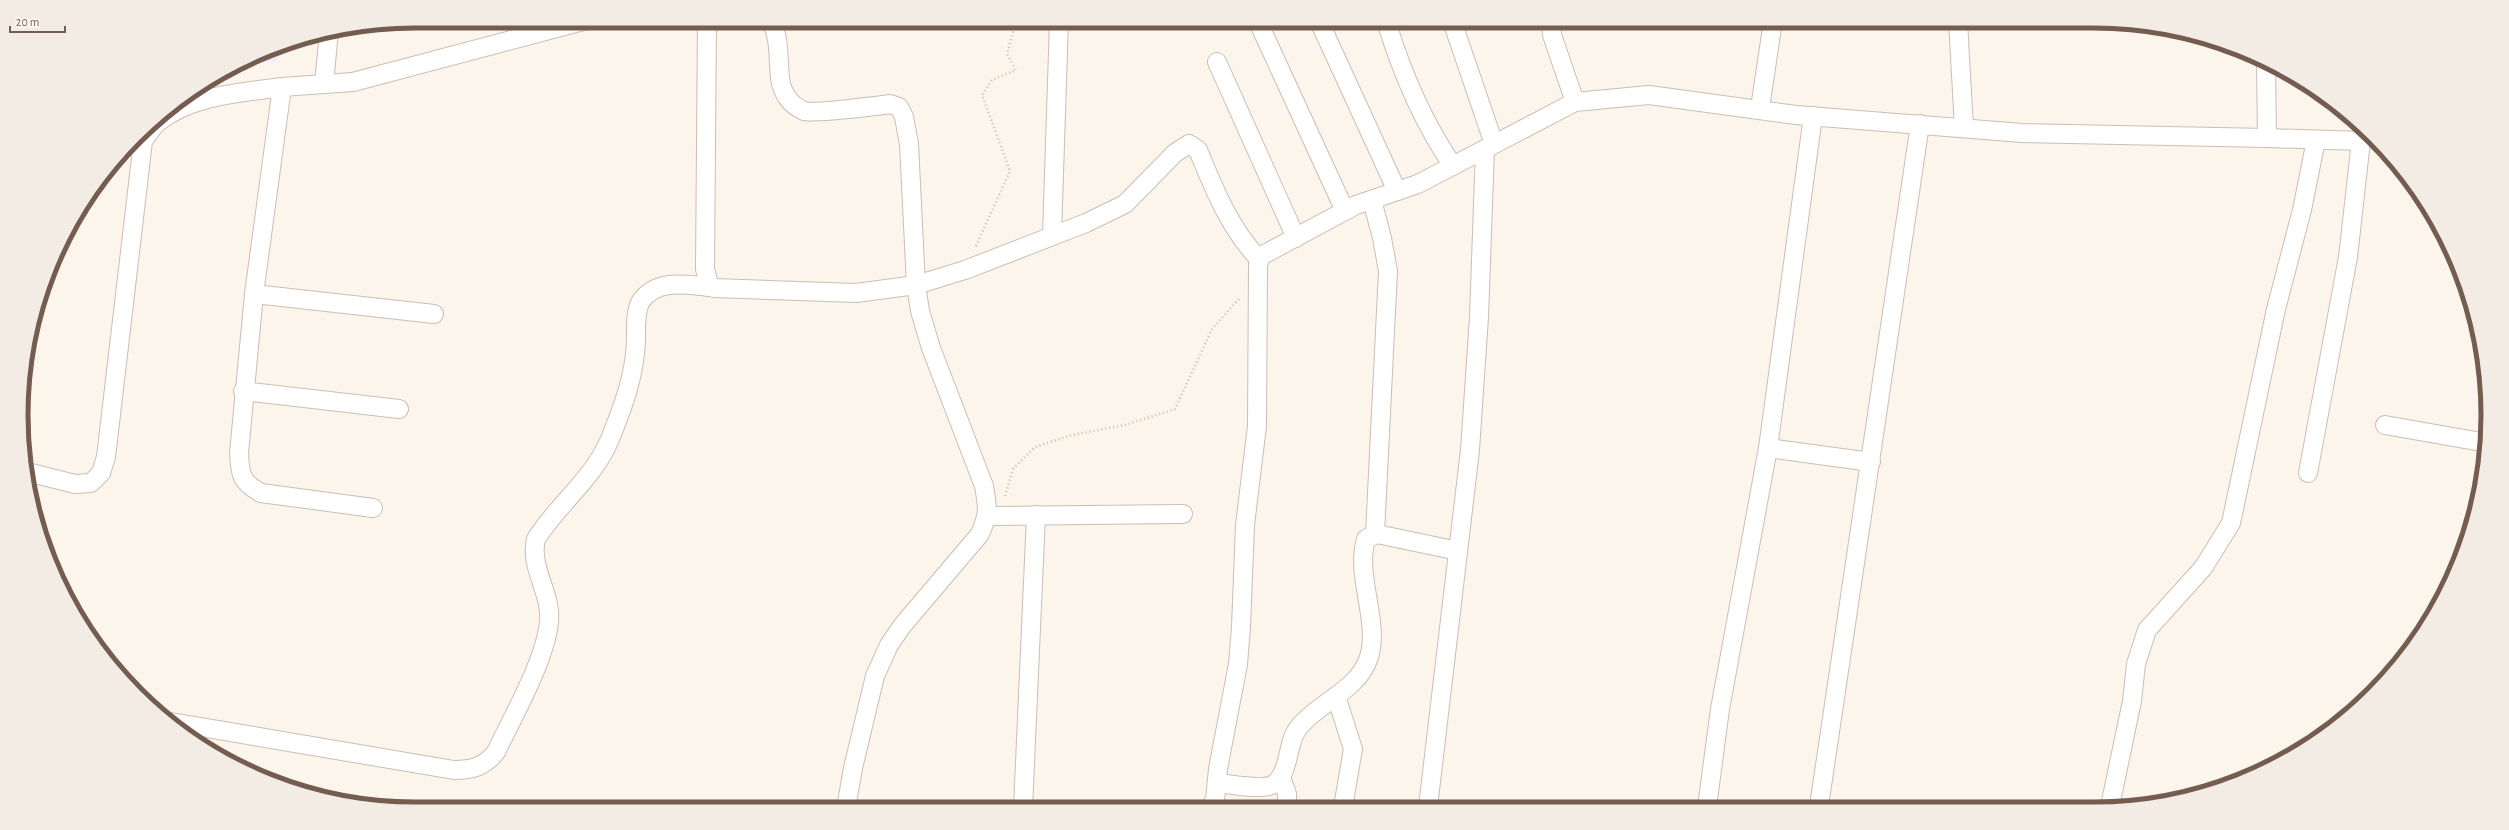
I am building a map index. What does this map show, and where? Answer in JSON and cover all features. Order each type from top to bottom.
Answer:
[{"type":"street","points":[[179,108],[185,104],[234,93],[282,87],[353,82],[557,28]]},
{"type":"street","points":[[707,28],[705,269],[707,279],[711,287]]},
{"type":"street","points":[[775,28],[780,80],[785,94],[793,104],[806,111],[890,104],[899,107],[904,117],[910,144],[916,285],[920,311],[931,348],[984,486],[988,516],[971,546],[902,626],[889,645],[875,676],[853,768],[847,802]]},
{"type":"street","points":[[1052,235],[1059,28]]},
{"type":"street","points":[[1261,28],[1345,211]]},
{"type":"street","points":[[1322,28],[1397,191]]},
{"type":"street","points":[[1388,28],[1402,72],[1433,136],[1452,166]]},
{"type":"street","points":[[1429,802],[1470,450],[1490,147],[1454,28]]},
{"type":"street","points":[[1552,28],[1552,35],[1575,102]]},
{"type":"street","points":[[1760,108],[1772,28]]},
{"type":"street","points":[[1958,28],[1964,128]]},
{"type":"street","points":[[324,84],[328,38]]},
{"type":"street","points":[[1217,62],[1296,238]]},
{"type":"street","points":[[2266,69],[2267,138]]},
{"type":"street","points":[[282,87],[254,294],[243,391],[240,471],[247,485],[261,493],[373,508]]},
{"type":"street","points":[[1259,259],[1345,211],[1418,184],[1575,102],[1650,95],[1813,116],[2022,133],[2316,140],[2362,136],[2348,257],[2308,473]]},
{"type":"street","points":[[1708,802],[1720,709],[1768,448],[1813,116]]},
{"type":"street","points":[[1820,802],[1920,124]]},
{"type":"street","points":[[32,473],[75,484],[91,483],[101,473],[106,457],[143,141],[148,135]]},
{"type":"street","points":[[2111,801],[2132,702],[2136,664],[2147,630],[2203,568],[2231,523],[2275,317],[2302,210],[2316,140]]},
{"type":"street","points":[[181,724],[454,770],[469,770],[487,764],[496,752],[541,654],[549,622],[548,604],[533,551],[536,539],[591,471],[609,441],[627,393],[635,356],[636,324],[640,303],[658,287],[670,284],[764,291],[856,293],[916,285],[965,270],[1125,204],[1175,153],[1189,144],[1198,150],[1229,219],[1243,242],[1259,259],[1257,426],[1245,525],[1238,664],[1214,802]]},
{"type":"street","points":[[1372,200],[1382,238],[1388,271],[1375,534]]},
{"type":"street","points":[[254,294],[434,314]]},
{"type":"street","points":[[243,391],[399,409]]},
{"type":"street","points":[[2385,425],[2480,442]]},
{"type":"street","points":[[1768,448],[1871,462]]},
{"type":"street","points":[[988,516],[1183,514]]},
{"type":"street","points":[[1023,802],[1036,515]]},
{"type":"street","points":[[1217,783],[1262,787],[1273,785],[1281,777],[1298,728],[1311,713],[1336,696],[1362,671],[1369,656],[1371,621],[1362,551],[1366,539],[1375,534],[1458,551]]},
{"type":"street","points":[[1336,696],[1353,749],[1344,802]]},
{"type":"street","points":[[1281,777],[1287,794],[1287,802]]},
{"type":"path","points":[[965,270],[1010,171],[982,96],[992,80],[1016,70],[1007,54],[1014,28]]},
{"type":"path","points":[[988,516],[1003,503],[1013,469],[1035,447],[1072,436],[1125,425],[1175,409],[1212,329],[1241,298]]},
{"type":"shaded area","points":[[278,53],[277,62],[260,60]]}]
